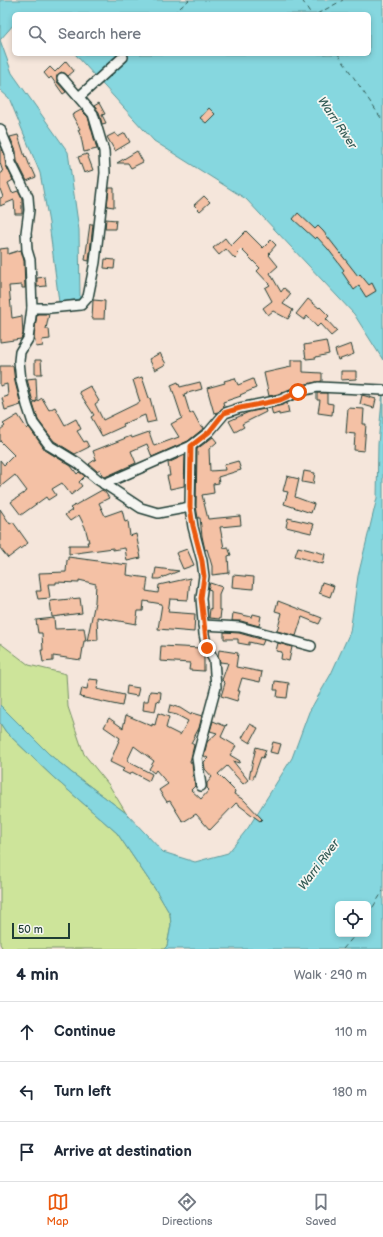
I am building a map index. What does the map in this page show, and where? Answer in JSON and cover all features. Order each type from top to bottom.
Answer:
[{"type":"street","points":[[79,97],[123,57]]},
{"type":"street","points":[[32,308],[81,305],[88,297],[96,262],[105,173],[104,151],[93,114],[62,78]]},
{"type":"street","points":[[0,129],[10,152],[11,163],[28,197],[29,210],[26,233],[27,250],[30,260],[32,308],[28,340],[20,352],[19,361],[24,393],[33,423],[50,446],[78,463],[104,484],[141,508],[158,513],[190,507]]},
{"type":"street","points":[[104,484],[191,446],[209,432],[224,413],[240,408],[280,400],[298,392],[318,387],[383,390]]},
{"type":"street","points":[[191,446],[190,507],[202,561],[204,576],[201,598],[207,648],[214,660],[216,687],[197,758],[201,786]]},
{"type":"street","points":[[204,625],[240,627],[311,646]]},
{"type":"green space","points":[[0,643],[29,665],[66,674],[68,707],[84,754],[109,785],[126,813],[49,754],[0,705]]},
{"type":"green space","points":[[0,723],[6,732],[53,777],[117,833],[170,914],[171,925],[167,946],[164,949],[3,949],[0,944]]},
{"type":"water","name":"Warri River","points":[[0,0],[383,0],[383,360],[354,314],[246,199],[154,141],[77,56],[371,56],[371,12],[12,12],[12,26],[0,40]]},
{"type":"water","points":[[0,40],[12,73],[68,152],[79,230],[80,299],[59,302],[49,223],[40,173],[9,98],[0,90]]},
{"type":"water","name":"Warri River","points":[[383,390],[383,949],[164,949],[167,946],[171,925],[170,914],[157,892],[117,833],[53,777],[6,732],[0,723],[0,705],[49,754],[126,813],[163,852],[195,862],[228,853],[248,828],[292,758],[309,712],[331,674],[350,632],[358,576],[377,498],[378,444]]},
{"type":"building","points":[[66,61],[74,71],[68,76],[61,72],[57,76],[57,82],[66,92],[63,94],[51,77],[49,79],[44,73],[50,67],[55,72]]},
{"type":"building","points":[[99,103],[105,114],[102,115],[106,123],[102,124],[99,112],[94,106]]},
{"type":"building","points":[[209,108],[215,114],[206,123],[200,118]]},
{"type":"building","points":[[81,110],[88,117],[97,149],[84,152],[78,130],[80,129],[72,115]]},
{"type":"building","points":[[115,133],[118,137],[125,133],[130,142],[115,151],[107,137]]},
{"type":"building","points":[[18,135],[25,157],[26,156],[36,177],[27,181],[17,161],[16,151],[10,137]]},
{"type":"building","points":[[0,145],[4,154],[6,165],[13,180],[8,183],[12,193],[18,191],[22,199],[22,214],[15,214],[14,200],[0,206],[0,198],[3,197],[0,189],[0,174],[3,172],[0,163]]},
{"type":"building","points":[[137,151],[143,162],[131,168],[128,163],[117,163]]},
{"type":"building","points":[[87,154],[93,170],[84,173],[78,157]]},
{"type":"building","points":[[109,188],[114,188],[114,207],[107,206]]},
{"type":"building","points":[[204,196],[210,202],[200,211],[194,205]]},
{"type":"building","points":[[298,213],[315,229],[318,226],[323,231],[358,276],[360,274],[369,285],[372,283],[376,291],[366,297],[359,286],[354,290],[342,272],[344,270],[328,249],[317,237],[315,239],[293,219]]},
{"type":"building","points":[[106,219],[116,220],[115,229],[105,229]]},
{"type":"building","points":[[90,224],[93,224],[89,261],[85,260]]},
{"type":"building","points":[[246,231],[263,248],[271,240],[276,245],[269,255],[278,266],[270,273],[281,292],[284,288],[291,294],[283,304],[293,310],[288,319],[273,311],[268,315],[263,308],[272,301],[265,288],[270,285],[257,271],[260,268],[241,249],[237,253],[239,255],[235,259],[226,249],[219,255],[213,248],[225,238],[231,246]]},
{"type":"building","points":[[8,248],[8,254],[21,250],[24,261],[25,288],[22,288],[22,285],[9,286],[12,318],[22,316],[23,334],[21,339],[0,342],[0,249]]},
{"type":"building","points":[[105,259],[115,260],[114,269],[104,268]]},
{"type":"building","points":[[45,277],[46,286],[37,287],[37,278]]},
{"type":"building","points":[[308,299],[319,308],[320,307],[329,316],[326,319],[337,331],[331,336],[320,324],[317,327],[307,316],[304,320],[296,314]]},
{"type":"building","points":[[93,300],[105,301],[104,319],[92,319]]},
{"type":"building","points":[[37,314],[49,314],[46,329],[49,329],[50,339],[42,340],[43,346],[36,347],[34,336]]},
{"type":"building","points":[[326,341],[329,354],[306,359],[304,345]]},
{"type":"building","points":[[351,344],[354,354],[338,360],[335,350]]},
{"type":"building","points":[[160,353],[166,364],[155,370],[149,359]]},
{"type":"building","points":[[35,360],[41,360],[42,374],[35,374]]},
{"type":"building","points":[[291,360],[303,360],[303,372],[322,373],[322,381],[297,386],[269,396],[264,373],[291,367]]},
{"type":"building","points":[[0,366],[13,366],[15,382],[21,405],[5,410],[2,398],[8,396],[7,384],[0,386]]},
{"type":"building","points":[[341,371],[356,371],[356,379],[341,380]]},
{"type":"building","points":[[142,377],[150,398],[156,421],[147,423],[145,415],[123,424],[124,426],[102,436],[91,417],[94,415],[79,392],[90,386],[99,401],[95,404],[103,420],[140,402],[133,380]]},
{"type":"building","points":[[36,378],[37,401],[33,402],[27,379]]},
{"type":"building","points":[[235,378],[238,385],[253,379],[256,388],[240,395],[241,396],[223,402],[224,407],[218,412],[214,413],[207,388],[225,383],[224,381]]},
{"type":"building","points":[[178,382],[180,387],[200,382],[202,389],[184,394],[190,414],[193,412],[201,427],[203,426],[204,428],[188,441],[152,457],[147,444],[131,451],[136,463],[105,477],[102,475],[100,469],[97,471],[89,464],[96,459],[93,451],[131,436],[132,438],[149,432],[154,446],[179,437],[171,424],[182,418],[171,385]]},
{"type":"building","points":[[317,393],[327,393],[327,403],[333,404],[332,415],[318,413],[320,400],[317,400]]},
{"type":"building","points":[[362,395],[376,399],[374,408],[360,404]]},
{"type":"building","points":[[42,398],[49,410],[55,407],[65,425],[76,419],[81,429],[77,431],[89,447],[75,454],[54,441],[38,420],[33,404]]},
{"type":"building","points":[[287,403],[289,413],[279,415],[279,413],[273,415],[271,408]]},
{"type":"building","points":[[348,408],[364,409],[363,424],[366,424],[364,451],[354,450],[355,434],[346,433]]},
{"type":"building","points":[[265,409],[266,412],[242,424],[244,427],[235,432],[229,421],[249,412]]},
{"type":"building","points":[[18,415],[27,429],[29,427],[45,450],[71,466],[77,474],[79,472],[85,476],[79,482],[82,486],[71,495],[62,483],[52,489],[56,495],[48,500],[46,497],[21,515],[11,502],[27,491],[15,475],[0,487],[0,460],[4,465],[14,455],[0,441],[0,430],[5,426],[3,424]]},
{"type":"building","points":[[213,437],[217,442],[209,449],[210,471],[225,470],[224,465],[238,461],[241,470],[218,477],[219,483],[213,484],[214,493],[202,495],[208,519],[240,516],[241,525],[220,527],[224,548],[228,547],[231,555],[228,556],[229,573],[212,575],[212,566],[207,549],[205,550],[200,518],[198,518],[196,506],[197,449]]},
{"type":"building","points":[[185,455],[184,486],[170,489],[167,476],[170,476],[168,463]]},
{"type":"building","points":[[304,471],[315,473],[313,484],[302,482]]},
{"type":"building","points":[[287,476],[299,479],[295,497],[314,504],[311,513],[284,504],[288,492],[283,491]]},
{"type":"building","points":[[102,490],[109,498],[99,503],[105,516],[122,510],[125,522],[128,521],[130,536],[136,534],[141,558],[127,561],[125,548],[113,550],[113,548],[69,554],[69,545],[88,545],[87,542],[89,542],[85,527],[79,515],[70,521],[65,515],[72,510],[70,508]]},
{"type":"building","points":[[0,509],[10,524],[13,522],[28,543],[8,558],[0,548]]},
{"type":"building","points":[[288,518],[314,524],[311,533],[286,527]]},
{"type":"building","points":[[298,547],[325,554],[323,564],[295,556]]},
{"type":"building","points":[[187,549],[194,565],[183,569],[176,553]]},
{"type":"building","points":[[68,557],[128,565],[127,575],[148,578],[146,591],[158,593],[159,585],[190,578],[188,600],[170,599],[168,612],[195,614],[194,632],[158,629],[162,604],[144,601],[143,611],[138,611],[136,624],[97,617],[98,640],[87,641],[95,602],[96,584],[79,580],[79,583],[56,582],[56,584],[48,584],[50,598],[38,599],[36,591],[41,591],[39,573],[66,572]]},
{"type":"building","points":[[156,568],[179,571],[159,579],[154,579]]},
{"type":"building","points":[[233,575],[254,577],[253,589],[232,587]]},
{"type":"building","points":[[322,582],[334,586],[330,597],[319,593]]},
{"type":"building","points":[[210,583],[222,587],[219,594],[219,610],[221,610],[220,619],[209,618],[210,608],[211,609],[211,590],[208,589]]},
{"type":"building","points":[[80,598],[82,613],[52,617],[50,601]]},
{"type":"building","points":[[278,601],[322,618],[319,624],[302,617],[296,636],[277,631],[282,613],[275,611]]},
{"type":"building","points":[[233,613],[252,617],[253,614],[261,616],[259,626],[241,621],[232,621]]},
{"type":"building","points":[[54,618],[55,629],[84,628],[86,641],[84,641],[81,660],[53,656],[53,661],[43,662],[41,650],[43,650],[42,633],[38,633],[36,620]]},
{"type":"building","points":[[224,632],[239,633],[264,640],[262,645],[249,642],[249,645],[238,643],[238,639],[224,639]]},
{"type":"building","points":[[278,643],[292,647],[289,661],[281,659],[282,652],[276,651]]},
{"type":"building","points":[[161,646],[201,648],[204,656],[204,671],[189,670],[190,663],[160,661]]},
{"type":"building","points":[[219,650],[238,653],[236,667],[262,672],[260,682],[242,678],[237,701],[221,696],[225,683],[222,680],[228,663],[220,662],[218,656]]},
{"type":"building","points":[[89,679],[99,680],[97,689],[124,695],[122,706],[80,697],[82,688],[87,689]]},
{"type":"building","points":[[275,681],[289,683],[287,698],[277,697],[278,690],[274,690]]},
{"type":"building","points":[[127,686],[139,688],[137,696],[126,694]]},
{"type":"building","points":[[150,691],[161,692],[160,702],[157,701],[155,712],[143,710],[144,701],[148,701]]},
{"type":"building","points":[[170,705],[180,708],[191,715],[192,713],[202,716],[199,728],[191,743],[194,745],[190,762],[192,763],[192,777],[194,779],[195,786],[191,790],[201,799],[209,790],[207,788],[207,783],[212,777],[205,769],[204,762],[208,758],[204,756],[207,742],[217,733],[210,731],[213,721],[225,726],[227,724],[221,737],[236,746],[230,755],[240,761],[239,763],[233,761],[248,780],[243,784],[227,766],[218,774],[235,791],[234,794],[244,800],[262,819],[260,821],[236,803],[210,830],[196,814],[183,822],[170,801],[167,802],[159,790],[168,784],[156,770],[154,773],[149,769],[154,761],[134,746],[127,761],[152,774],[149,781],[132,772],[130,775],[122,771],[124,769],[110,762],[120,738],[104,727],[109,718],[123,728],[126,715],[152,726],[152,724],[155,725],[158,713],[169,717],[166,728],[180,735],[188,721],[177,715],[168,713]]},
{"type":"building","points":[[250,724],[258,728],[250,743],[242,738]]},
{"type":"building","points":[[273,742],[281,744],[278,754],[270,752]]},
{"type":"building","points":[[256,747],[266,750],[263,758],[261,757],[253,779],[249,778]]},
{"type":"ferry route","points":[[175,12],[189,0]]},
{"type":"ferry route","points":[[302,0],[310,12]]},
{"type":"ferry route","points":[[321,12],[343,0]]},
{"type":"ferry route","points":[[339,56],[383,121]]},
{"type":"ferry route","points":[[371,910],[383,891]]},
{"type":"ferry route","points":[[343,949],[353,937]]},
{"type":"route","points":[[207,648],[205,642],[201,598],[204,576],[190,507],[192,459],[191,446],[209,432],[224,413],[240,408],[280,400],[298,392]]}]
